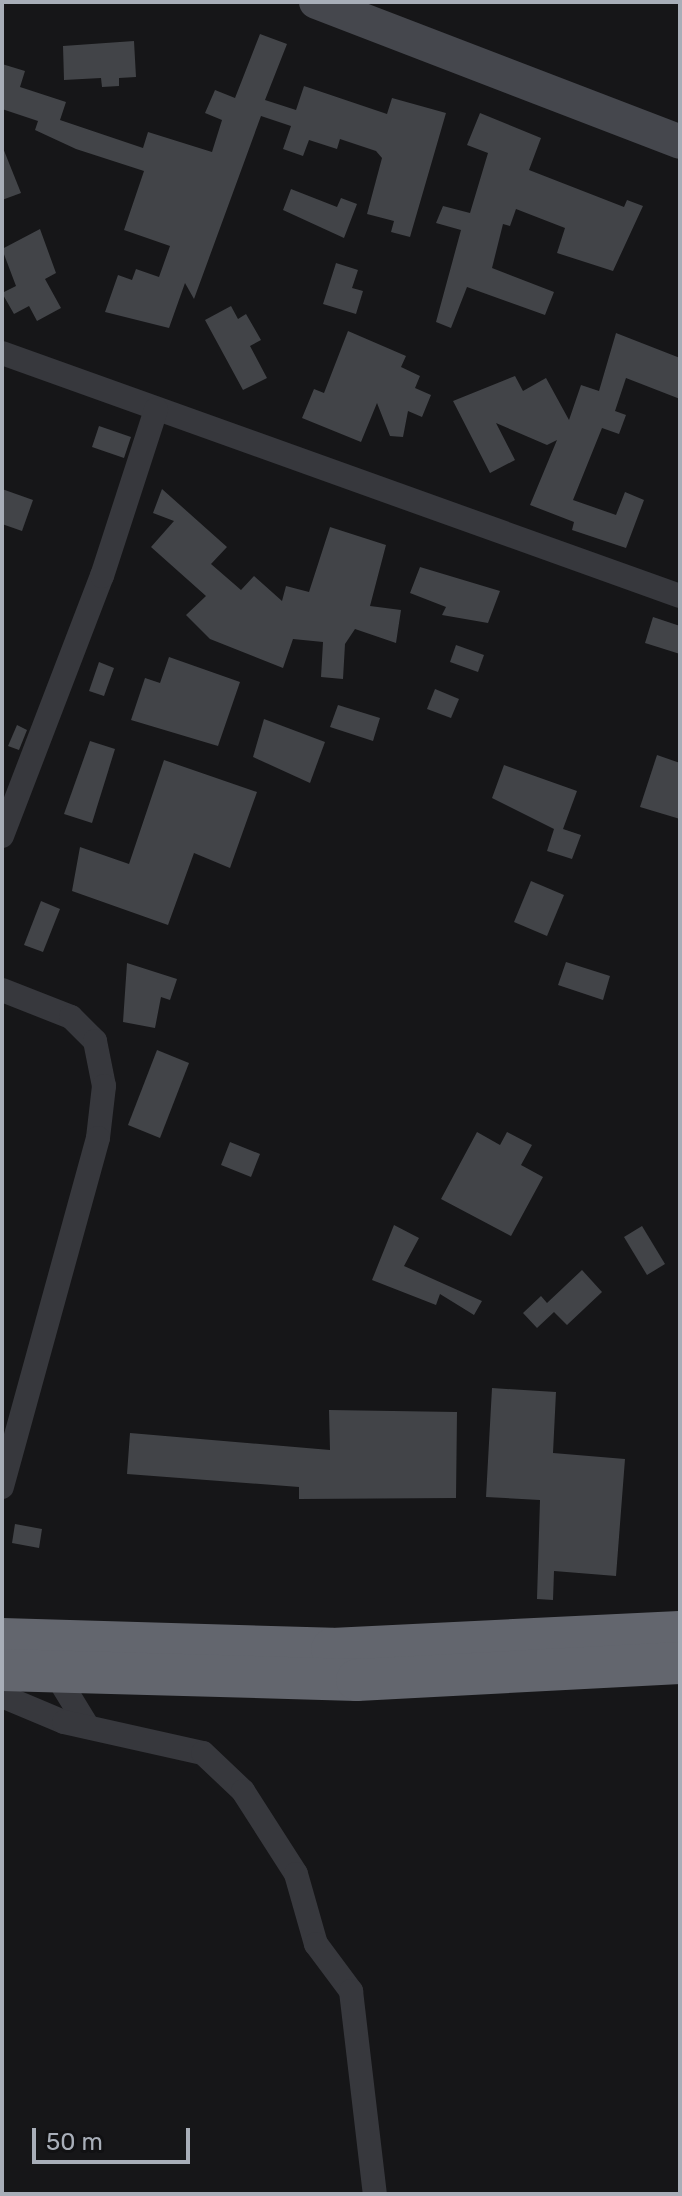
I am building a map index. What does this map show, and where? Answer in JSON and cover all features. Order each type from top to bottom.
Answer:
[{"type":"highway","points":[[2,1639],[332,1649],[680,1632]]},
{"type":"highway","points":[[2,1670],[357,1680],[680,1663]]},
{"type":"street","points":[[316,2],[680,142]]},
{"type":"street","points":[[2,353],[680,596]]},
{"type":"street","points":[[2,836],[102,576],[156,410]]},
{"type":"street","points":[[2,990],[71,1017],[95,1041],[104,1086],[98,1138],[2,1487]]},
{"type":"street","points":[[55,1673],[88,1727]]},
{"type":"street","points":[[2,1696],[88,1727],[172,1742],[211,1757],[243,1791],[296,1874],[302,1914],[358,2013],[375,2194]]},
{"type":"building","points":[[260,34],[287,44],[265,100],[296,110],[304,86],[387,114],[392,98],[446,113],[410,237],[391,232],[394,221],[367,214],[382,158],[376,151],[340,139],[337,149],[309,140],[303,156],[283,149],[291,126],[261,116],[194,299],[185,283],[169,328],[105,312],[118,275],[132,280],[136,269],[159,277],[170,246],[124,230],[144,171],[76,149],[35,130],[38,121],[2,109],[2,64],[25,71],[20,87],[66,102],[60,120],[143,148],[148,132],[212,152],[222,120],[205,113],[215,90],[235,98]]},
{"type":"building","points":[[134,41],[136,77],[119,78],[119,86],[102,87],[101,78],[64,80],[63,46]]},
{"type":"building","points":[[480,113],[541,138],[529,170],[624,207],[627,200],[643,206],[613,271],[557,253],[565,228],[516,209],[510,226],[503,224],[492,268],[554,292],[545,315],[467,287],[451,328],[436,322],[461,230],[436,223],[443,206],[470,213],[488,153],[467,145]]},
{"type":"building","points":[[2,149],[21,193],[2,200]]},
{"type":"building","points":[[291,189],[337,207],[341,198],[357,204],[344,238],[283,210]]},
{"type":"building","points":[[40,229],[56,273],[45,279],[61,308],[37,321],[29,306],[14,314],[2,293],[16,286],[2,249]]},
{"type":"building","points":[[336,263],[358,270],[352,288],[363,291],[356,314],[323,304]]},
{"type":"building","points":[[231,306],[238,319],[246,314],[261,340],[250,346],[267,378],[243,390],[205,320]]},
{"type":"building","points":[[348,331],[406,356],[401,367],[420,376],[415,388],[431,395],[422,417],[408,411],[403,437],[390,436],[377,403],[361,442],[302,418],[314,389],[324,393]]},
{"type":"building","points":[[616,333],[680,358],[680,399],[626,378],[615,411],[626,415],[619,434],[602,428],[573,500],[616,515],[625,492],[644,500],[626,548],[572,530],[574,522],[530,505],[557,440],[547,445],[496,423],[515,460],[490,473],[453,401],[515,376],[523,391],[546,378],[569,420],[581,385],[599,391]]},
{"type":"building","points":[[99,426],[131,437],[124,458],[92,447]]},
{"type":"building","points":[[2,489],[33,500],[22,531],[2,524]]},
{"type":"building","points":[[162,489],[227,547],[211,564],[241,590],[254,576],[282,601],[286,586],[309,592],[330,527],[386,545],[370,606],[401,610],[396,643],[355,629],[345,644],[343,679],[321,677],[323,642],[293,639],[283,668],[210,639],[186,615],[206,596],[151,547],[174,521],[153,513]]},
{"type":"building","points":[[420,567],[500,591],[488,623],[442,615],[446,607],[410,593]]},
{"type":"building","points":[[653,617],[680,626],[680,654],[645,643]]},
{"type":"building","points":[[456,645],[484,655],[478,672],[450,662]]},
{"type":"building","points":[[169,657],[240,682],[218,746],[131,720],[145,678],[160,683]]},
{"type":"building","points":[[99,662],[114,668],[104,696],[89,691]]},
{"type":"building","points":[[435,689],[459,699],[451,718],[427,709]]},
{"type":"building","points":[[338,705],[380,718],[373,741],[330,727]]},
{"type":"building","points":[[264,719],[325,742],[310,783],[253,757]]},
{"type":"building","points":[[17,725],[27,730],[19,750],[8,746]]},
{"type":"building","points":[[90,741],[115,749],[92,823],[64,814]]},
{"type":"building","points":[[657,755],[680,763],[680,819],[640,807]]},
{"type":"building","points":[[164,760],[257,792],[230,868],[194,853],[168,925],[72,891],[80,847],[129,864]]},
{"type":"building","points":[[504,765],[577,791],[563,829],[581,835],[572,859],[547,851],[554,829],[492,798]]},
{"type":"building","points":[[531,881],[564,895],[547,936],[514,922]]},
{"type":"building","points":[[41,901],[60,909],[43,952],[24,945]]},
{"type":"building","points":[[566,962],[610,976],[603,1000],[558,985]]},
{"type":"building","points":[[127,963],[177,979],[170,1000],[161,997],[155,1028],[123,1022]]},
{"type":"building","points":[[157,1050],[189,1063],[160,1138],[128,1125]]},
{"type":"building","points":[[477,1132],[500,1145],[507,1132],[532,1145],[521,1165],[543,1177],[511,1236],[441,1199]]},
{"type":"building","points":[[230,1142],[260,1154],[251,1177],[221,1165]]},
{"type":"building","points":[[394,1225],[419,1238],[404,1266],[482,1301],[474,1315],[440,1294],[436,1305],[372,1280]]},
{"type":"building","points":[[642,1226],[665,1264],[647,1275],[624,1237]]},
{"type":"building","points":[[582,1270],[602,1292],[567,1325],[554,1312],[537,1328],[523,1313],[541,1296],[547,1303]]},
{"type":"building","points":[[492,1388],[556,1392],[553,1453],[625,1459],[616,1576],[554,1571],[553,1600],[537,1599],[540,1500],[486,1497]]},
{"type":"building","points":[[329,1410],[457,1412],[456,1498],[299,1499],[299,1487],[127,1474],[130,1433],[330,1450]]},
{"type":"building","points":[[15,1524],[42,1529],[39,1548],[12,1543]]}]
